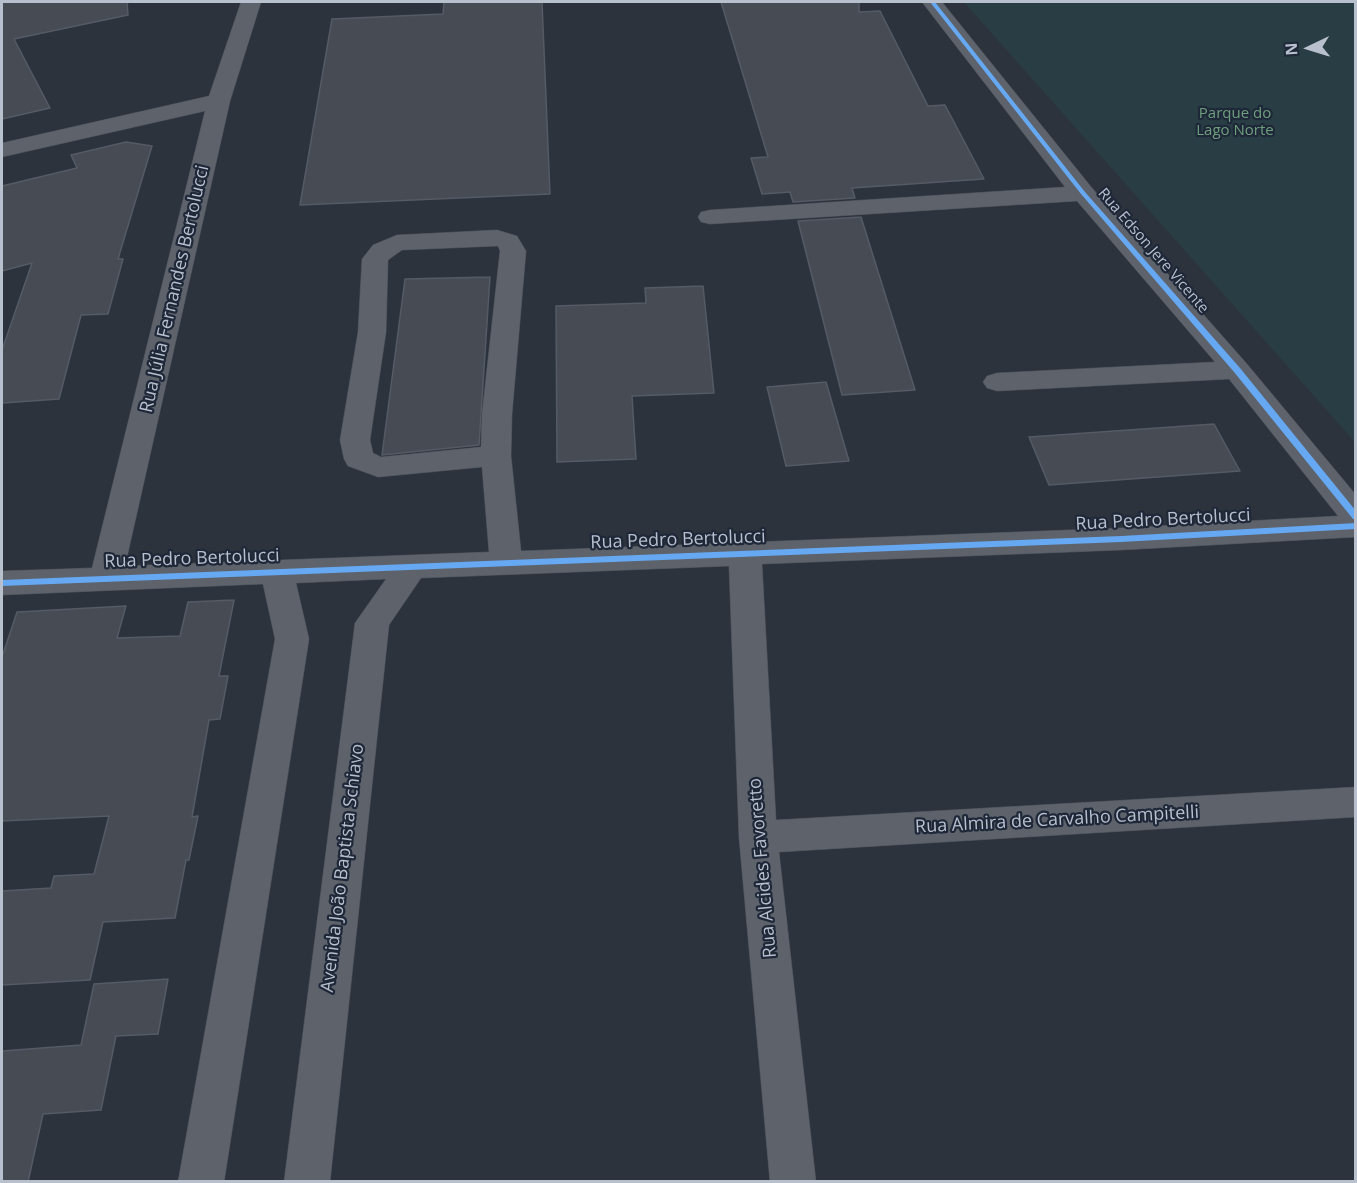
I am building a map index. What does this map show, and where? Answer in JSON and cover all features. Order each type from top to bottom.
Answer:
[{"type":"street","name":"Rua Júlia Fernandes Bertolucci","points":[[106,578],[219,101],[251,2]]},
{"type":"street","name":"Rua Edson Jere Vicente","points":[[932,2],[1083,194],[1238,370],[1356,517]]},
{"type":"street","points":[[2,150],[219,101]]},
{"type":"street","points":[[710,217],[1083,194]]},
{"type":"street","points":[[496,456],[378,467],[359,459],[354,440],[372,332],[375,259],[382,250],[397,243],[497,238],[508,241],[513,251],[497,414],[496,456],[506,564]]},
{"type":"street","points":[[997,382],[1238,370]]},
{"type":"street","name":"Rua Pedro Bertolucci","points":[[2,583],[745,554],[1356,526]]},
{"type":"street","name":"Rua Alcides Favoretto","points":[[745,554],[758,837],[793,1182]]},
{"type":"street","name":"Avenida João Baptista Schiavo","points":[[307,1182],[372,623],[411,567]]},
{"type":"street","points":[[201,1182],[292,639],[277,572]]},
{"type":"street","name":"Rua Almira de Carvalho Campitelli","points":[[758,837],[1356,802]]},
{"type":"green space","name":"Parque do Lago Norte","points":[[964,2],[1355,2],[1355,442]]},
{"type":"building","points":[[2,2],[127,2],[128,15],[14,39],[50,108],[2,119]]},
{"type":"building","points":[[444,2],[542,2],[550,194],[300,205],[332,19],[443,14]]},
{"type":"building","points":[[721,2],[859,2],[859,12],[880,11],[928,106],[945,105],[984,179],[852,188],[855,198],[793,202],[790,192],[762,194],[751,158],[768,157]]},
{"type":"building","points":[[126,142],[152,146],[118,259],[123,259],[108,314],[81,315],[59,399],[2,403],[2,350],[32,263],[2,271],[2,186],[77,168],[71,155]]},
{"type":"building","points":[[861,217],[915,390],[842,395],[798,221]]},
{"type":"building","points":[[490,277],[479,445],[382,455],[405,279]]},
{"type":"building","points":[[703,286],[714,393],[632,396],[636,459],[557,462],[556,306],[646,303],[645,288]]},
{"type":"building","points":[[826,382],[849,461],[786,466],[767,387]]},
{"type":"building","points":[[1214,424],[1240,471],[1049,485],[1029,437]]},
{"type":"building","points":[[234,600],[219,676],[228,676],[220,719],[209,720],[192,817],[198,816],[189,860],[186,860],[175,918],[103,922],[90,980],[2,985],[2,891],[51,888],[54,876],[94,874],[109,816],[2,821],[2,657],[17,612],[126,606],[117,638],[180,636],[188,602]]},
{"type":"building","points":[[168,979],[158,1034],[116,1036],[101,1110],[43,1114],[28,1182],[2,1182],[2,1051],[81,1045],[94,984]]},
{"type":"cycle path","points":[[932,2],[1083,193],[1237,370],[1356,517]]},
{"type":"cycle path","points":[[2,583],[1121,539],[1356,526]]}]
